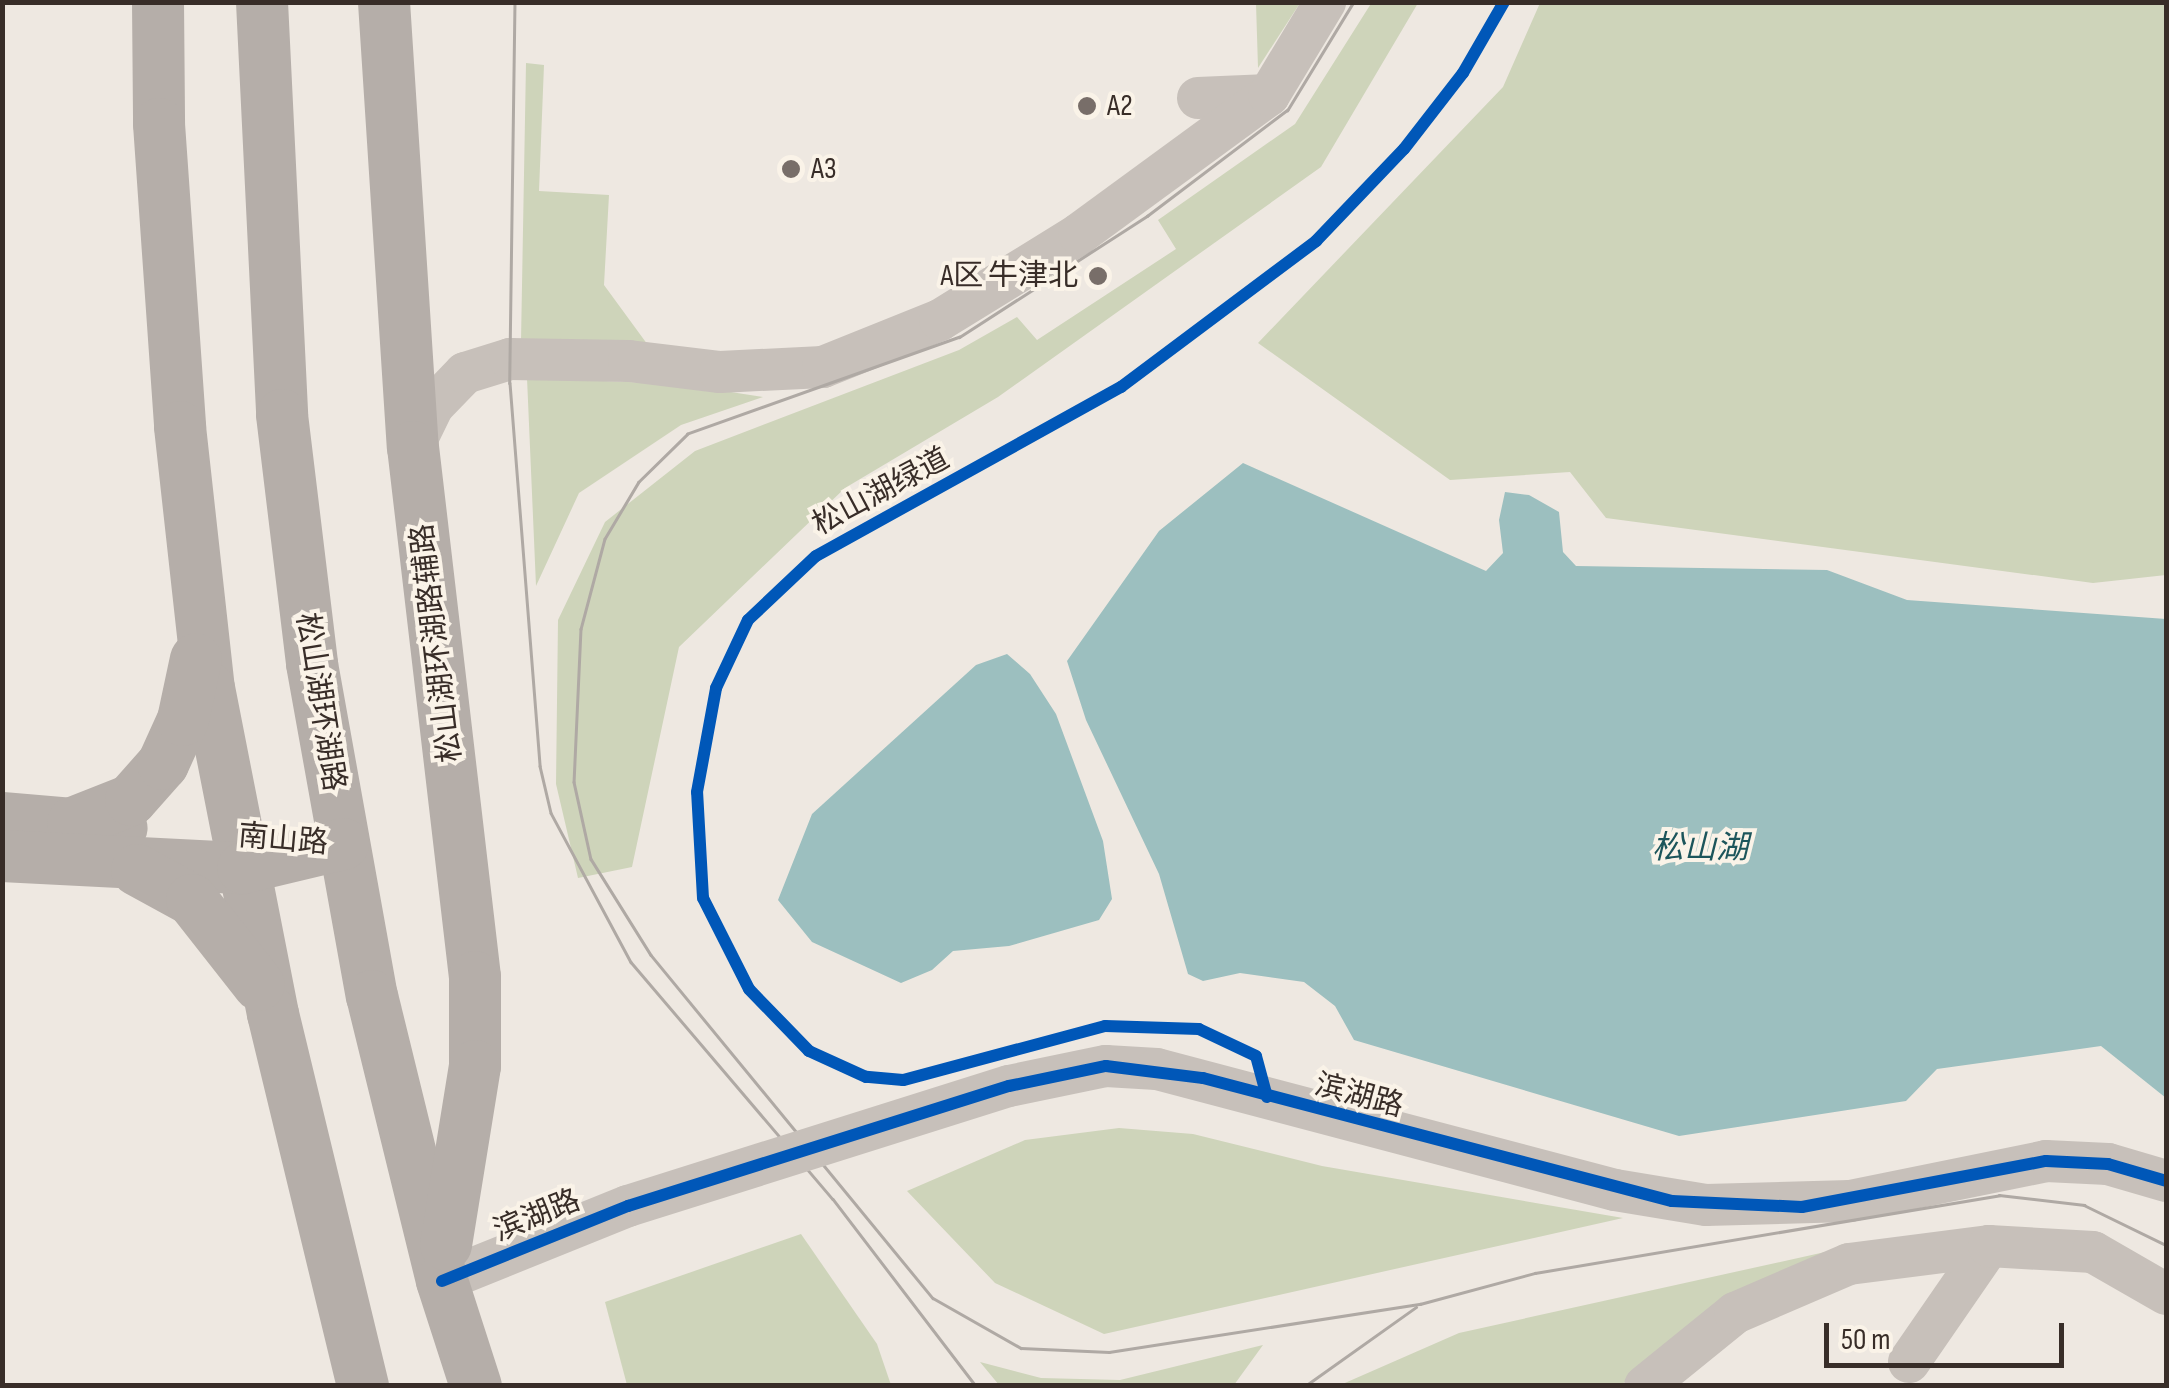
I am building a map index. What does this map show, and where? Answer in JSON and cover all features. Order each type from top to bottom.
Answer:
[{"type":"main road","points":[[158,2],[159,124],[178,408],[202,618],[240,852],[272,1014],[364,1386]]},
{"type":"main road","name":"松山湖环湖路","points":[[262,2],[282,415],[312,664],[372,996],[442,1282],[476,1386]]},
{"type":"main road","name":"松山湖环湖路辅路","points":[[384,2],[413,447],[477,1022],[442,1282]]},
{"type":"main road","points":[[202,618],[191,692],[163,764],[131,800],[84,842],[192,900],[254,974],[272,1014]]},
{"type":"main road","name":"南山路","points":[[2,818],[84,842],[240,852],[343,844]]},
{"type":"main road","name":"南山路","points":[[2,856],[84,842]]},
{"type":"street","points":[[413,447],[433,406],[465,373],[510,359],[629,361],[720,372],[823,367],[940,320],[1078,234],[1268,96],[1325,2]]},
{"type":"street","points":[[1198,98],[1268,96]]},
{"type":"street","name":"滨湖路","points":[[442,1282],[628,1206],[1010,1086],[1106,1066],[1157,1069],[1614,1190],[1706,1205],[1850,1201],[2046,1161],[2108,1164],[2166,1182]]},
{"type":"street","points":[[1645,1386],[1735,1313],[1850,1264],[1989,1246],[2093,1252],[2166,1294]]},
{"type":"street","points":[[1909,1362],[1989,1246]]},
{"type":"green space","points":[[1372,2],[1418,3],[1321,167],[998,397],[845,488],[679,647],[632,867],[578,878],[556,784],[558,620],[605,522],[695,451],[959,350],[1017,317],[1037,340],[1176,249],[1158,220],[1295,124]]},
{"type":"green space","points":[[1256,3],[1300,3],[1258,68]]},
{"type":"green space","points":[[1540,3],[2166,3],[2166,575],[2093,583],[1606,518],[1570,472],[1450,480],[1258,343],[1503,87]]},
{"type":"green space","points":[[526,63],[544,65],[539,191],[609,195],[604,285],[653,352],[521,341]]},
{"type":"green space","points":[[527,378],[679,384],[763,397],[681,425],[579,493],[536,586]]},
{"type":"green space","points":[[1119,1128],[1193,1134],[1322,1166],[1623,1218],[1104,1334],[995,1283],[907,1191],[1025,1140]]},
{"type":"green space","points":[[801,1234],[877,1344],[891,1385],[627,1385],[605,1302]]},
{"type":"green space","points":[[1843,1248],[1730,1301],[1621,1385],[1338,1386],[1459,1333]]},
{"type":"green space","points":[[1263,1345],[1234,1385],[999,1385],[980,1362],[1041,1378],[1120,1380]]},
{"type":"water","name":"松山湖","points":[[1243,463],[1486,571],[1503,553],[1499,520],[1505,492],[1529,495],[1559,512],[1563,552],[1576,566],[1827,570],[1907,600],[2166,619],[2166,1098],[2101,1046],[1937,1069],[1906,1101],[1679,1136],[1354,1040],[1335,1006],[1304,982],[1240,973],[1203,981],[1188,974],[1159,874],[1086,720],[1067,661],[1159,531]]},
{"type":"water","points":[[1007,654],[1030,674],[1056,714],[1103,841],[1112,899],[1099,920],[1009,946],[953,951],[932,970],[901,983],[812,942],[778,900],[812,814],[976,665]]},
{"type":"tram line","points":[[515,2],[510,383],[540,766],[551,813],[631,962],[833,1199],[976,1386]]},
{"type":"tram line","points":[[1354,2],[1288,110],[1148,216],[960,337],[688,434],[639,482],[605,539],[581,629],[574,782],[591,859],[651,955],[933,1298],[1021,1348],[1109,1352],[1420,1304],[1535,1273],[1999,1195],[2084,1205],[2166,1245]]},
{"type":"tram line","points":[[1305,1386],[1416,1307]]},
{"type":"cycle path","name":"松山湖绿道","points":[[1267,1097],[1256,1056],[1199,1029],[1105,1026],[903,1080],[866,1077],[809,1051],[749,989],[703,898],[697,792],[716,688],[748,620],[816,556],[1121,387],[1316,241],[1404,149],[1463,73],[1504,2]]},
{"type":"cycle path","points":[[442,1281],[628,1206],[1009,1086],[1106,1066],[1203,1078],[1672,1201],[1802,1207],[2046,1161],[2108,1164],[2166,1181]]},
{"type":"place","name":"A2","points":[[1087,106]]},
{"type":"place","name":"A3","points":[[791,169]]},
{"type":"place","name":"A区 牛津北","points":[[1098,276]]}]
